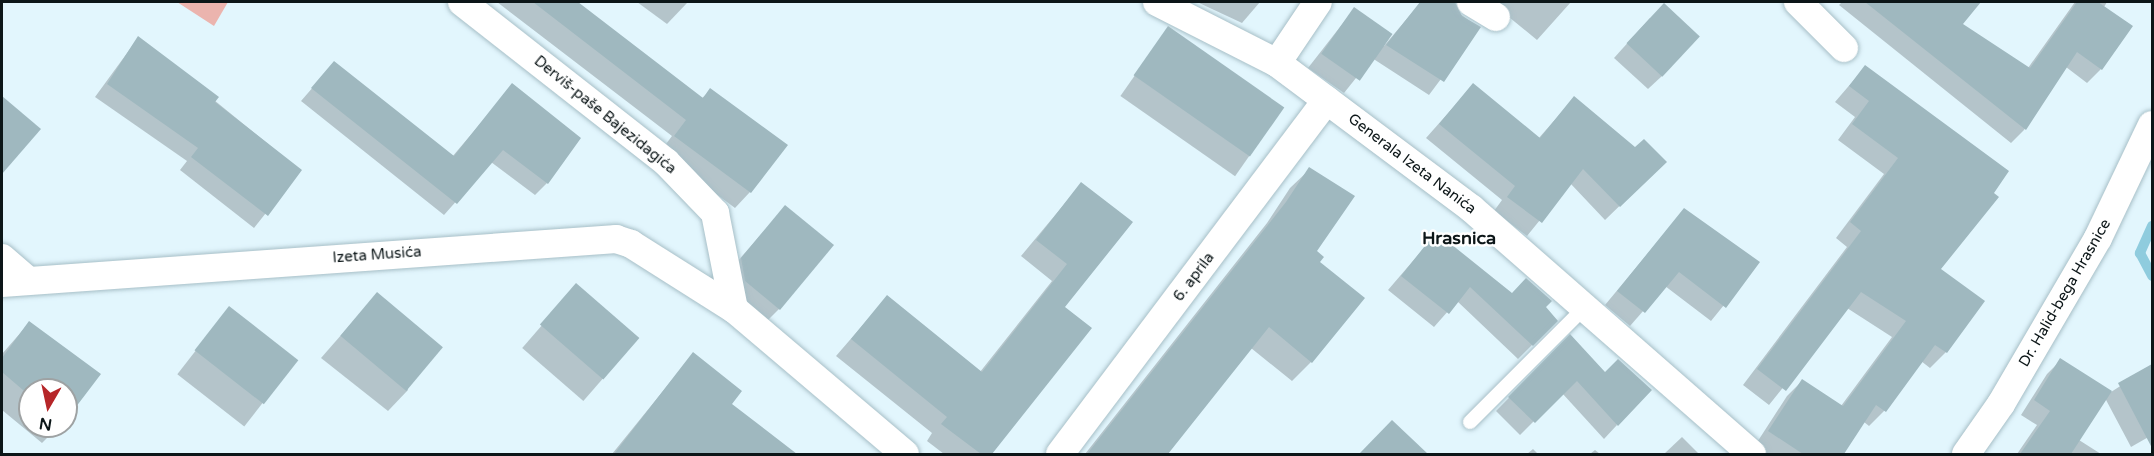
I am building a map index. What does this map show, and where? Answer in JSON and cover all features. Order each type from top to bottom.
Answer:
[{"type":"street","name":"Derviš-paše Bajezidagića","points":[[462,2],[666,162],[715,213],[734,309]]},
{"type":"street","name":"Generala Izeta Nanića","points":[[1157,2],[1277,63],[1472,209],[1752,454]]},
{"type":"street","points":[[1277,63],[1318,2]]},
{"type":"street","points":[[1472,2],[1496,17]]},
{"type":"street","points":[[1798,2],[1844,48]]},
{"type":"street","name":"6. aprila","points":[[1060,454],[1327,100]]},
{"type":"street","name":"Dr. Halid-bega Hrasnice","points":[[1966,454],[2001,404],[2098,238],[2152,125]]},
{"type":"street","name":"Izeta Musića","points":[[14,281],[616,239],[631,244],[734,309]]},
{"type":"street","points":[[2,258],[14,281]]},
{"type":"street","points":[[734,309],[905,454]]},
{"type":"lane","points":[[1470,422],[1584,308]]},
{"type":"shaded area","points":[[177,2],[228,2],[214,26]]},
{"type":"building","points":[[533,2],[578,2],[703,98],[710,88],[788,145],[751,193],[674,136],[686,120]]},
{"type":"building","points":[[1420,2],[1455,2],[1462,16],[1481,27],[1444,82],[1386,45]]},
{"type":"building","points":[[1865,2],[1981,2],[1963,24],[2030,68],[2077,2],[2098,2],[2133,26],[2102,70],[2077,52],[2026,130]]},
{"type":"building","points":[[1664,3],[1700,36],[1662,77],[1626,43]]},
{"type":"building","points":[[1354,7],[1393,34],[1360,81],[1321,54]]},
{"type":"building","points":[[1168,26],[1284,107],[1250,157],[1134,75]]},
{"type":"building","points":[[138,36],[219,97],[215,102],[302,170],[268,216],[191,157],[198,148],[107,84]]},
{"type":"building","points":[[334,61],[454,156],[512,83],[581,138],[548,184],[503,150],[457,204],[311,88]]},
{"type":"building","points":[[1865,65],[2009,171],[1994,193],[1999,197],[1941,269],[1985,301],[1947,353],[1935,345],[1886,412],[1876,405],[1844,454],[1803,454],[1768,431],[1802,379],[1843,406],[1906,321],[1861,292],[1786,391],[1757,369],[1861,231],[1850,222],[1898,158],[1852,124],[1869,101],[1849,86]]},
{"type":"building","points":[[1473,83],[1540,138],[1574,96],[1635,147],[1644,139],[1667,162],[1620,207],[1583,169],[1542,223],[1507,197],[1515,186],[1439,124]]},
{"type":"building","points":[[2,96],[41,129],[2,174]]},
{"type":"building","points":[[1309,167],[1355,196],[1317,251],[1324,257],[1320,262],[1365,298],[1312,363],[1269,327],[1168,454],[1087,454],[1286,202]]},
{"type":"building","points":[[1081,182],[1133,222],[1065,307],[1092,328],[992,454],[981,454],[941,424],[947,417],[851,339],[887,295],[982,372],[1067,264],[1036,240]]},
{"type":"building","points":[[785,205],[834,245],[780,310],[745,281],[741,258]]},
{"type":"building","points":[[1684,208],[1760,262],[1726,308],[1679,272],[1645,313],[1617,291]]},
{"type":"building","points":[[1436,232],[1512,293],[1526,278],[1552,301],[1546,307],[1558,321],[1533,346],[1470,287],[1449,314],[1401,276]]},
{"type":"building","points":[[576,283],[639,338],[603,380],[540,325]]},
{"type":"building","points":[[377,292],[443,347],[406,391],[340,336]]},
{"type":"building","points":[[229,306],[298,360],[264,404],[195,350]]},
{"type":"building","points":[[29,321],[101,374],[78,404],[78,378],[18,378],[18,386],[2,372],[2,358]]},
{"type":"building","points":[[1570,334],[1605,372],[1618,359],[1652,390],[1618,426],[1577,381],[1535,423],[1508,397]]},
{"type":"building","points":[[693,352],[742,391],[732,404],[797,454],[614,454]]},
{"type":"building","points":[[2060,358],[2112,391],[2071,454],[2020,454],[2050,411],[2034,400]]},
{"type":"building","points":[[2152,364],[2152,448],[2118,383]]},
{"type":"building","points":[[1392,420],[1428,454],[1359,454]]},
{"type":"waterway","points":[[2152,226],[2140,253],[2152,276]]},
{"type":"district","name":"Hrasnica","points":[[1459,238]]}]
